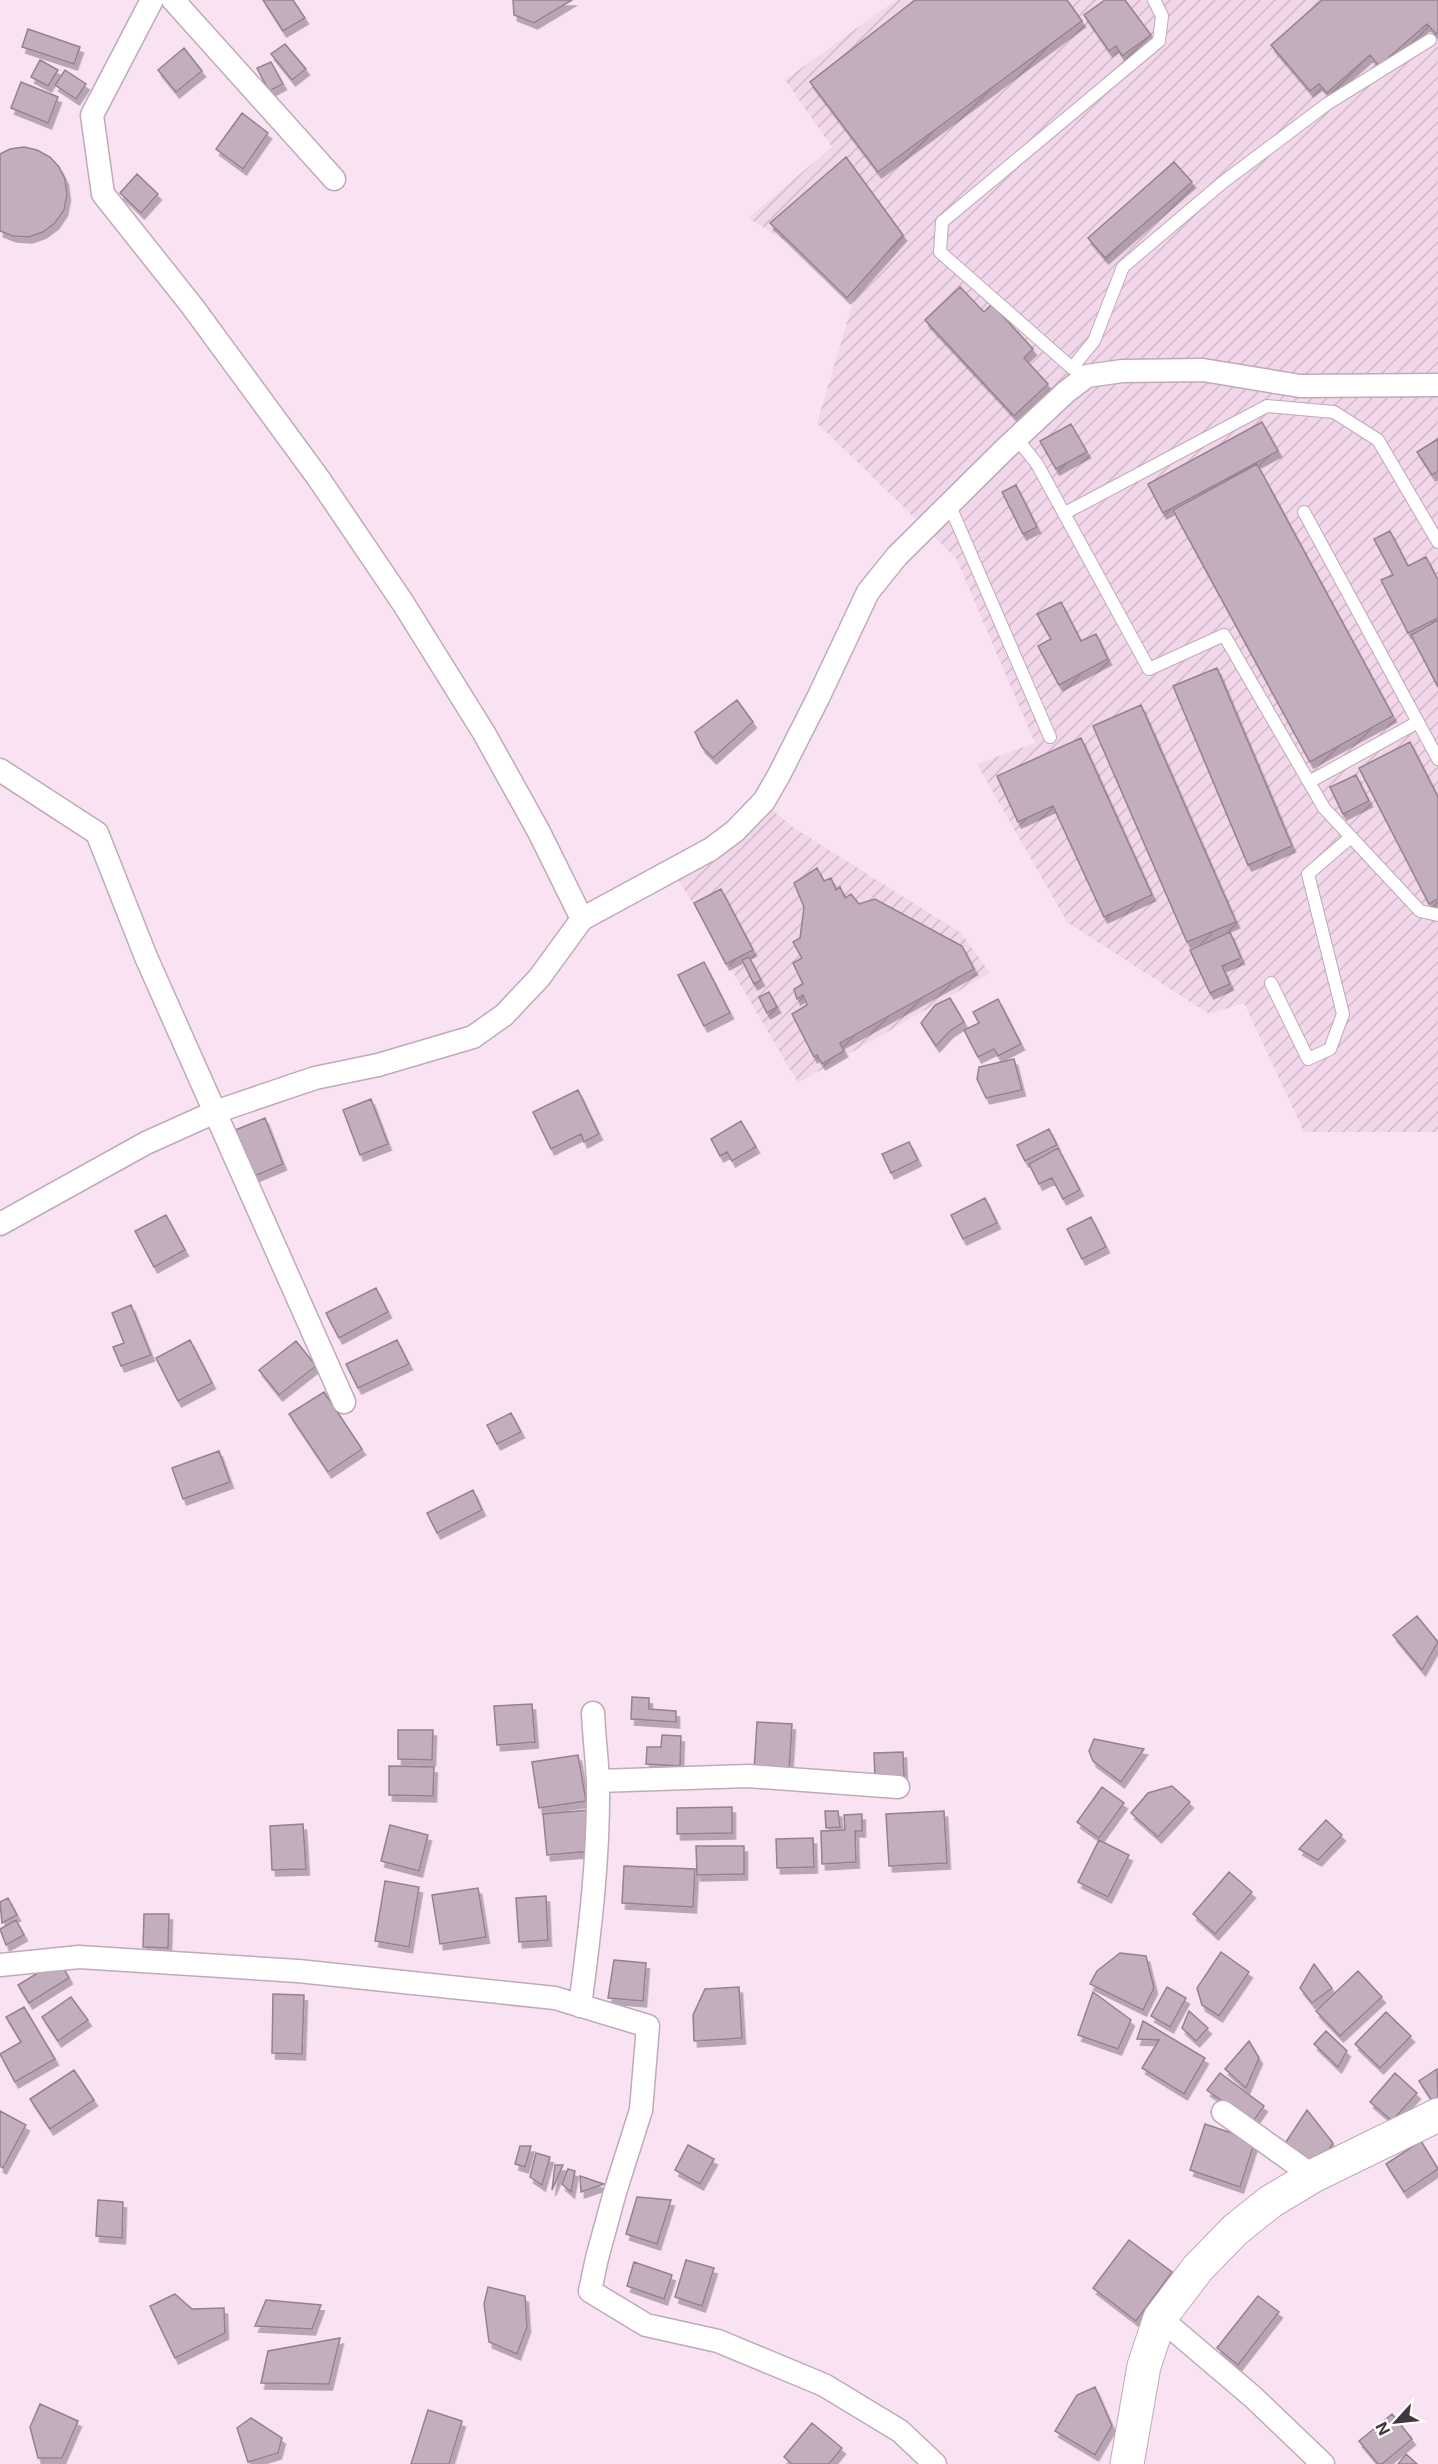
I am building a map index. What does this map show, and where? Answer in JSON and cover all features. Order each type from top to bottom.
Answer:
[{"type":"street","points":[[173,0],[334,179]]},
{"type":"street","points":[[154,3],[92,115],[104,194],[192,306],[320,479],[403,603],[484,733],[539,832],[582,919]]},
{"type":"street","points":[[0,1224],[146,1143],[215,1112],[315,1078],[378,1065],[473,1037],[504,1015],[540,978],[582,919],[711,849],[735,831],[764,801],[808,718],[868,592],[897,556],[1066,392],[1080,372],[1203,369],[1300,386],[1438,385]]},
{"type":"street","points":[[0,770],[98,833],[146,957],[344,1402]]},
{"type":"street","points":[[580,2006],[592,1906],[598,1781],[593,1713]]},
{"type":"street","points":[[598,1781],[748,1776],[898,1787]]},
{"type":"street","points":[[0,1965],[79,1957],[298,1971],[555,1998],[648,2026],[641,2110],[615,2192],[590,2291],[646,2325],[718,2341],[825,2385],[900,2431],[935,2464]]},
{"type":"street","points":[[1223,2112],[1312,2176]]},
{"type":"street","points":[[1127,2464],[1144,2366],[1160,2318],[1198,2268],[1235,2230],[1270,2202],[1312,2176],[1438,2115]]},
{"type":"street","points":[[1160,2318],[1253,2397],[1323,2464]]},
{"type":"lane","points":[[1154,0],[1162,16],[1159,41],[942,222],[940,252],[1080,372],[1123,267],[1222,183],[1327,104],[1430,40]]},
{"type":"lane","points":[[1065,513],[1267,406],[1334,412],[1378,440],[1438,542]]},
{"type":"lane","points":[[1017,439],[1037,464],[1149,669],[1224,635],[1324,808],[1420,911],[1438,915]]},
{"type":"lane","points":[[949,504],[1050,736]]},
{"type":"lane","points":[[1304,512],[1438,759]]},
{"type":"lane","points":[[1309,782],[1418,722]]},
{"type":"lane","points":[[1271,982],[1308,1059],[1330,1049],[1343,1014],[1308,874],[1351,837]]},
{"type":"shaded area","points":[[896,0],[1438,0],[1438,1132],[1304,1132],[1244,1003],[1209,1014],[1067,922],[977,764],[1035,743],[956,558],[817,423],[858,285],[748,218],[832,147],[785,80]]},
{"type":"shaded area","points":[[765,803],[791,826],[961,933],[990,973],[798,1083],[673,870]]},
{"type":"building","points":[[263,0],[293,0],[305,18],[283,31]]},
{"type":"building","points":[[513,0],[572,0],[534,23],[514,15]]},
{"type":"building","points":[[915,0],[1067,0],[1082,21],[878,172],[810,82]]},
{"type":"building","points":[[1105,0],[1125,0],[1151,35],[1122,56],[1116,46],[1109,51],[1084,15]]},
{"type":"building","points":[[1322,0],[1438,0],[1438,32],[1436,34],[1427,24],[1379,66],[1370,55],[1327,93],[1319,84],[1310,91],[1271,45]]},
{"type":"building","points":[[28,29],[80,47],[74,64],[22,47]]},
{"type":"building","points":[[285,44],[306,69],[292,80],[271,54]]},
{"type":"building","points":[[184,48],[202,71],[176,92],[158,70]]},
{"type":"building","points":[[40,60],[58,70],[48,86],[31,77]]},
{"type":"building","points":[[271,62],[283,84],[269,91],[257,68]]},
{"type":"building","points":[[65,70],[86,84],[76,99],[55,85]]},
{"type":"building","points":[[21,82],[58,97],[48,123],[11,108]]},
{"type":"building","points":[[242,113],[268,133],[243,169],[216,149]]},
{"type":"building","points":[[24,147],[37,150],[50,157],[59,167],[65,179],[67,195],[64,210],[55,223],[43,232],[29,237],[13,236],[0,231],[0,154],[10,149]]},
{"type":"building","points":[[846,157],[903,235],[847,298],[770,223]]},
{"type":"building","points":[[1174,162],[1192,182],[1105,258],[1088,238]]},
{"type":"building","points":[[137,174],[158,194],[141,213],[120,193]]},
{"type":"building","points":[[960,287],[984,312],[992,304],[1033,349],[1024,358],[1048,384],[1014,416],[925,320]]},
{"type":"building","points":[[1262,422],[1278,451],[1163,513],[1148,484]]},
{"type":"building","points":[[1071,424],[1087,452],[1056,469],[1040,441]]},
{"type":"building","points":[[1438,439],[1438,471],[1432,475],[1417,452]]},
{"type":"building","points":[[1257,464],[1393,716],[1310,762],[1173,510]]},
{"type":"building","points":[[1016,485],[1037,527],[1023,534],[1002,492]]},
{"type":"building","points":[[1390,531],[1408,566],[1426,557],[1438,580],[1438,618],[1408,633],[1381,580],[1393,575],[1374,539]]},
{"type":"building","points":[[1061,602],[1081,641],[1096,634],[1108,659],[1059,685],[1038,646],[1051,639],[1037,614]]},
{"type":"building","points":[[1438,620],[1438,687],[1411,635]]},
{"type":"building","points":[[1217,668],[1292,846],[1248,865],[1173,686]]},
{"type":"building","points":[[737,700],[753,722],[713,758],[702,747],[695,732]]},
{"type":"building","points":[[1141,705],[1236,922],[1187,942],[1093,726]]},
{"type":"building","points":[[1081,738],[1152,895],[1104,917],[1053,806],[1018,822],[997,776]]},
{"type":"building","points":[[1410,742],[1438,797],[1438,899],[1429,904],[1359,768]]},
{"type":"building","points":[[1356,775],[1369,801],[1343,814],[1330,787]]},
{"type":"building","points":[[817,868],[824,881],[831,878],[836,890],[840,887],[845,898],[851,894],[859,904],[875,899],[962,946],[974,969],[840,1043],[844,1051],[822,1064],[817,1055],[814,1057],[792,1014],[807,1005],[803,995],[797,999],[794,989],[803,984],[793,963],[802,958],[793,942],[800,938],[804,907],[794,883]]},
{"type":"building","points":[[721,889],[753,950],[726,964],[694,903]]},
{"type":"building","points":[[1230,932],[1241,958],[1222,966],[1230,984],[1210,993],[1190,950]]},
{"type":"building","points":[[749,957],[761,980],[754,984],[742,960]]},
{"type":"building","points":[[704,962],[730,1013],[704,1026],[678,975]]},
{"type":"building","points":[[769,992],[777,1007],[767,1013],[759,997]]},
{"type":"building","points":[[950,998],[964,1022],[950,1031],[936,1046],[921,1023],[935,1005]]},
{"type":"building","points":[[998,999],[1021,1044],[998,1056],[994,1049],[978,1057],[964,1030],[979,1023],[973,1012]]},
{"type":"building","points":[[1014,1059],[1022,1090],[986,1098],[977,1079],[979,1067]]},
{"type":"building","points":[[578,1090],[599,1134],[584,1142],[581,1134],[551,1149],[533,1112]]},
{"type":"building","points":[[371,1099],[388,1144],[360,1155],[343,1110]]},
{"type":"building","points":[[265,1118],[283,1164],[252,1177],[233,1131]]},
{"type":"building","points":[[741,1121],[756,1147],[732,1161],[727,1152],[720,1156],[711,1139]]},
{"type":"building","points":[[1049,1129],[1057,1145],[1025,1161],[1017,1145]]},
{"type":"building","points":[[909,1142],[918,1160],[891,1173],[882,1154]]},
{"type":"building","points":[[1058,1148],[1080,1190],[1063,1199],[1052,1178],[1039,1184],[1029,1164]]},
{"type":"building","points":[[985,1198],[997,1223],[963,1239],[951,1215]]},
{"type":"building","points":[[166,1215],[185,1250],[154,1267],[135,1231]]},
{"type":"building","points":[[1091,1217],[1106,1247],[1082,1259],[1067,1229]]},
{"type":"building","points":[[376,1288],[388,1312],[339,1338],[326,1313]]},
{"type":"building","points":[[131,1305],[151,1355],[121,1366],[113,1347],[124,1343],[112,1313]]},
{"type":"building","points":[[190,1340],[212,1383],[178,1401],[156,1358]]},
{"type":"building","points":[[397,1340],[409,1364],[358,1388],[346,1364]]},
{"type":"building","points":[[296,1341],[316,1366],[279,1395],[259,1370]]},
{"type":"building","points":[[324,1392],[362,1449],[328,1472],[289,1414]]},
{"type":"building","points":[[511,1413],[521,1432],[497,1444],[487,1425]]},
{"type":"building","points":[[219,1451],[230,1482],[183,1499],[172,1468]]},
{"type":"building","points":[[473,1490],[482,1510],[437,1533],[427,1513]]},
{"type":"building","points":[[1417,1616],[1438,1642],[1422,1670],[1393,1635]]},
{"type":"building","points":[[632,1697],[649,1698],[649,1709],[676,1711],[676,1722],[631,1719]]},
{"type":"building","points":[[532,1704],[535,1742],[497,1745],[494,1706]]},
{"type":"building","points":[[757,1722],[792,1724],[789,1773],[754,1771]]},
{"type":"building","points":[[398,1730],[433,1730],[432,1760],[398,1759]]},
{"type":"building","points":[[662,1735],[681,1736],[680,1766],[646,1764],[647,1747],[661,1747]]},
{"type":"building","points":[[1094,1739],[1144,1749],[1121,1782],[1093,1761],[1089,1751]]},
{"type":"building","points":[[903,1752],[904,1776],[875,1777],[874,1753]]},
{"type":"building","points":[[578,1755],[586,1801],[539,1808],[532,1762]]},
{"type":"building","points":[[389,1766],[434,1767],[433,1796],[389,1795]]},
{"type":"building","points":[[1172,1786],[1190,1802],[1158,1837],[1131,1813],[1148,1793]]},
{"type":"building","points":[[1102,1787],[1124,1803],[1099,1838],[1077,1822]]},
{"type":"building","points":[[732,1807],[732,1833],[677,1834],[677,1808]]},
{"type":"building","points":[[589,1810],[593,1851],[547,1855],[543,1814]]},
{"type":"building","points":[[825,1811],[838,1811],[840,1827],[826,1828]]},
{"type":"building","points":[[944,1811],[947,1863],[889,1866],[886,1814]]},
{"type":"building","points":[[862,1814],[862,1831],[855,1831],[856,1862],[822,1864],[821,1831],[845,1830],[844,1815]]},
{"type":"building","points":[[1326,1820],[1342,1835],[1318,1860],[1299,1849]]},
{"type":"building","points":[[303,1824],[306,1869],[272,1870],[270,1826]]},
{"type":"building","points":[[390,1825],[428,1835],[419,1871],[381,1861]]},
{"type":"building","points":[[813,1838],[814,1867],[777,1868],[776,1839]]},
{"type":"building","points":[[1099,1840],[1129,1855],[1108,1897],[1078,1882]]},
{"type":"building","points":[[696,1846],[744,1846],[744,1874],[697,1875]]},
{"type":"building","points":[[624,1866],[695,1869],[693,1907],[622,1903]]},
{"type":"building","points":[[1229,1872],[1252,1892],[1215,1934],[1193,1914]]},
{"type":"building","points":[[385,1881],[419,1887],[409,1947],[375,1941]]},
{"type":"building","points":[[478,1888],[486,1937],[440,1944],[432,1895]]},
{"type":"building","points":[[546,1896],[548,1940],[519,1942],[516,1898]]},
{"type":"building","points":[[8,1898],[17,1915],[2,1923],[0,1902]]},
{"type":"building","points":[[144,1914],[169,1914],[168,1948],[143,1947]]},
{"type":"building","points":[[16,1920],[24,1935],[6,1945],[0,1929]]},
{"type":"building","points":[[1221,1952],[1249,1972],[1219,2016],[1202,2005],[1197,1988]]},
{"type":"building","points":[[1120,1953],[1146,1956],[1154,1988],[1143,2010],[1090,1984],[1097,1971]]},
{"type":"building","points":[[59,1960],[69,1978],[29,2003],[18,1985]]},
{"type":"building","points":[[614,1960],[646,1963],[643,2001],[608,1998]]},
{"type":"building","points":[[1314,1964],[1332,1988],[1312,2003],[1300,1988]]},
{"type":"building","points":[[1358,1971],[1382,1997],[1340,2036],[1316,2011]]},
{"type":"building","points":[[739,1987],[742,2038],[694,2041],[693,2015],[705,1989]]},
{"type":"building","points":[[1167,1987],[1186,1998],[1170,2027],[1151,2016]]},
{"type":"building","points":[[1093,1992],[1131,2020],[1118,2049],[1078,2035]]},
{"type":"building","points":[[273,1994],[304,1995],[302,2054],[272,2053]]},
{"type":"building","points":[[71,1997],[88,2020],[58,2041],[42,2017]]},
{"type":"building","points":[[24,2007],[55,2059],[15,2082],[0,2054],[21,2042],[6,2017]]},
{"type":"building","points":[[1189,2011],[1208,2028],[1196,2041],[1182,2028]]},
{"type":"building","points":[[1386,2012],[1411,2036],[1380,2068],[1355,2044]]},
{"type":"building","points":[[1143,2021],[1205,2058],[1184,2094],[1142,2068],[1159,2040],[1137,2039]]},
{"type":"building","points":[[1326,2031],[1347,2051],[1338,2067],[1314,2044]]},
{"type":"building","points":[[1249,2041],[1259,2058],[1246,2088],[1225,2069]]},
{"type":"building","points":[[1437,2069],[1438,2101],[1434,2104],[1419,2081]]},
{"type":"building","points":[[74,2070],[94,2100],[50,2129],[30,2099]]},
{"type":"building","points":[[1220,2073],[1264,2106],[1252,2123],[1207,2090]]},
{"type":"building","points":[[1395,2073],[1417,2093],[1392,2121],[1370,2102]]},
{"type":"building","points":[[1307,2110],[1333,2143],[1319,2166],[1282,2148]]},
{"type":"building","points":[[0,2111],[26,2125],[3,2168],[0,2166]]},
{"type":"building","points":[[1205,2124],[1255,2141],[1240,2187],[1190,2170]]},
{"type":"building","points":[[1421,2141],[1438,2169],[1404,2192],[1386,2164]]},
{"type":"building","points":[[688,2145],[714,2159],[700,2184],[675,2170]]},
{"type":"building","points":[[520,2146],[531,2146],[525,2167],[515,2164]]},
{"type":"building","points":[[536,2153],[550,2157],[542,2185],[530,2177]]},
{"type":"building","points":[[555,2165],[563,2165],[552,2190]]},
{"type":"building","points":[[568,2169],[575,2171],[571,2192],[562,2184]]},
{"type":"building","points":[[580,2176],[604,2184],[581,2192]]},
{"type":"building","points":[[637,2197],[671,2200],[657,2244],[626,2234]]},
{"type":"building","points":[[98,2200],[123,2202],[122,2238],[96,2236]]},
{"type":"building","points":[[1129,2240],[1172,2272],[1136,2321],[1093,2288]]},
{"type":"building","points":[[686,2260],[714,2268],[702,2306],[675,2297]]},
{"type":"building","points":[[634,2262],[672,2275],[664,2299],[627,2286]]},
{"type":"building","points":[[488,2287],[525,2296],[527,2327],[517,2354],[489,2342],[484,2304]]},
{"type":"building","points":[[175,2294],[192,2309],[224,2308],[225,2333],[175,2358],[150,2306]]},
{"type":"building","points":[[1258,2296],[1279,2312],[1238,2365],[1217,2348]]},
{"type":"building","points":[[266,2300],[321,2305],[312,2329],[255,2326]]},
{"type":"building","points":[[340,2338],[329,2384],[261,2383],[268,2351]]},
{"type":"building","points":[[1095,2387],[1112,2426],[1095,2455],[1055,2431],[1077,2395]]},
{"type":"building","points":[[40,2404],[78,2421],[62,2458],[38,2458],[30,2427]]},
{"type":"building","points":[[428,2410],[462,2421],[449,2464],[411,2464]]},
{"type":"building","points":[[1392,2414],[1412,2439],[1382,2464],[1378,2464],[1359,2441]]},
{"type":"building","points":[[251,2418],[282,2438],[278,2453],[248,2462],[237,2428]]},
{"type":"building","points":[[812,2423],[842,2448],[829,2464],[792,2464],[784,2457]]},
{"type":"building","points":[[1406,2454],[1417,2464],[1398,2464]]}]
